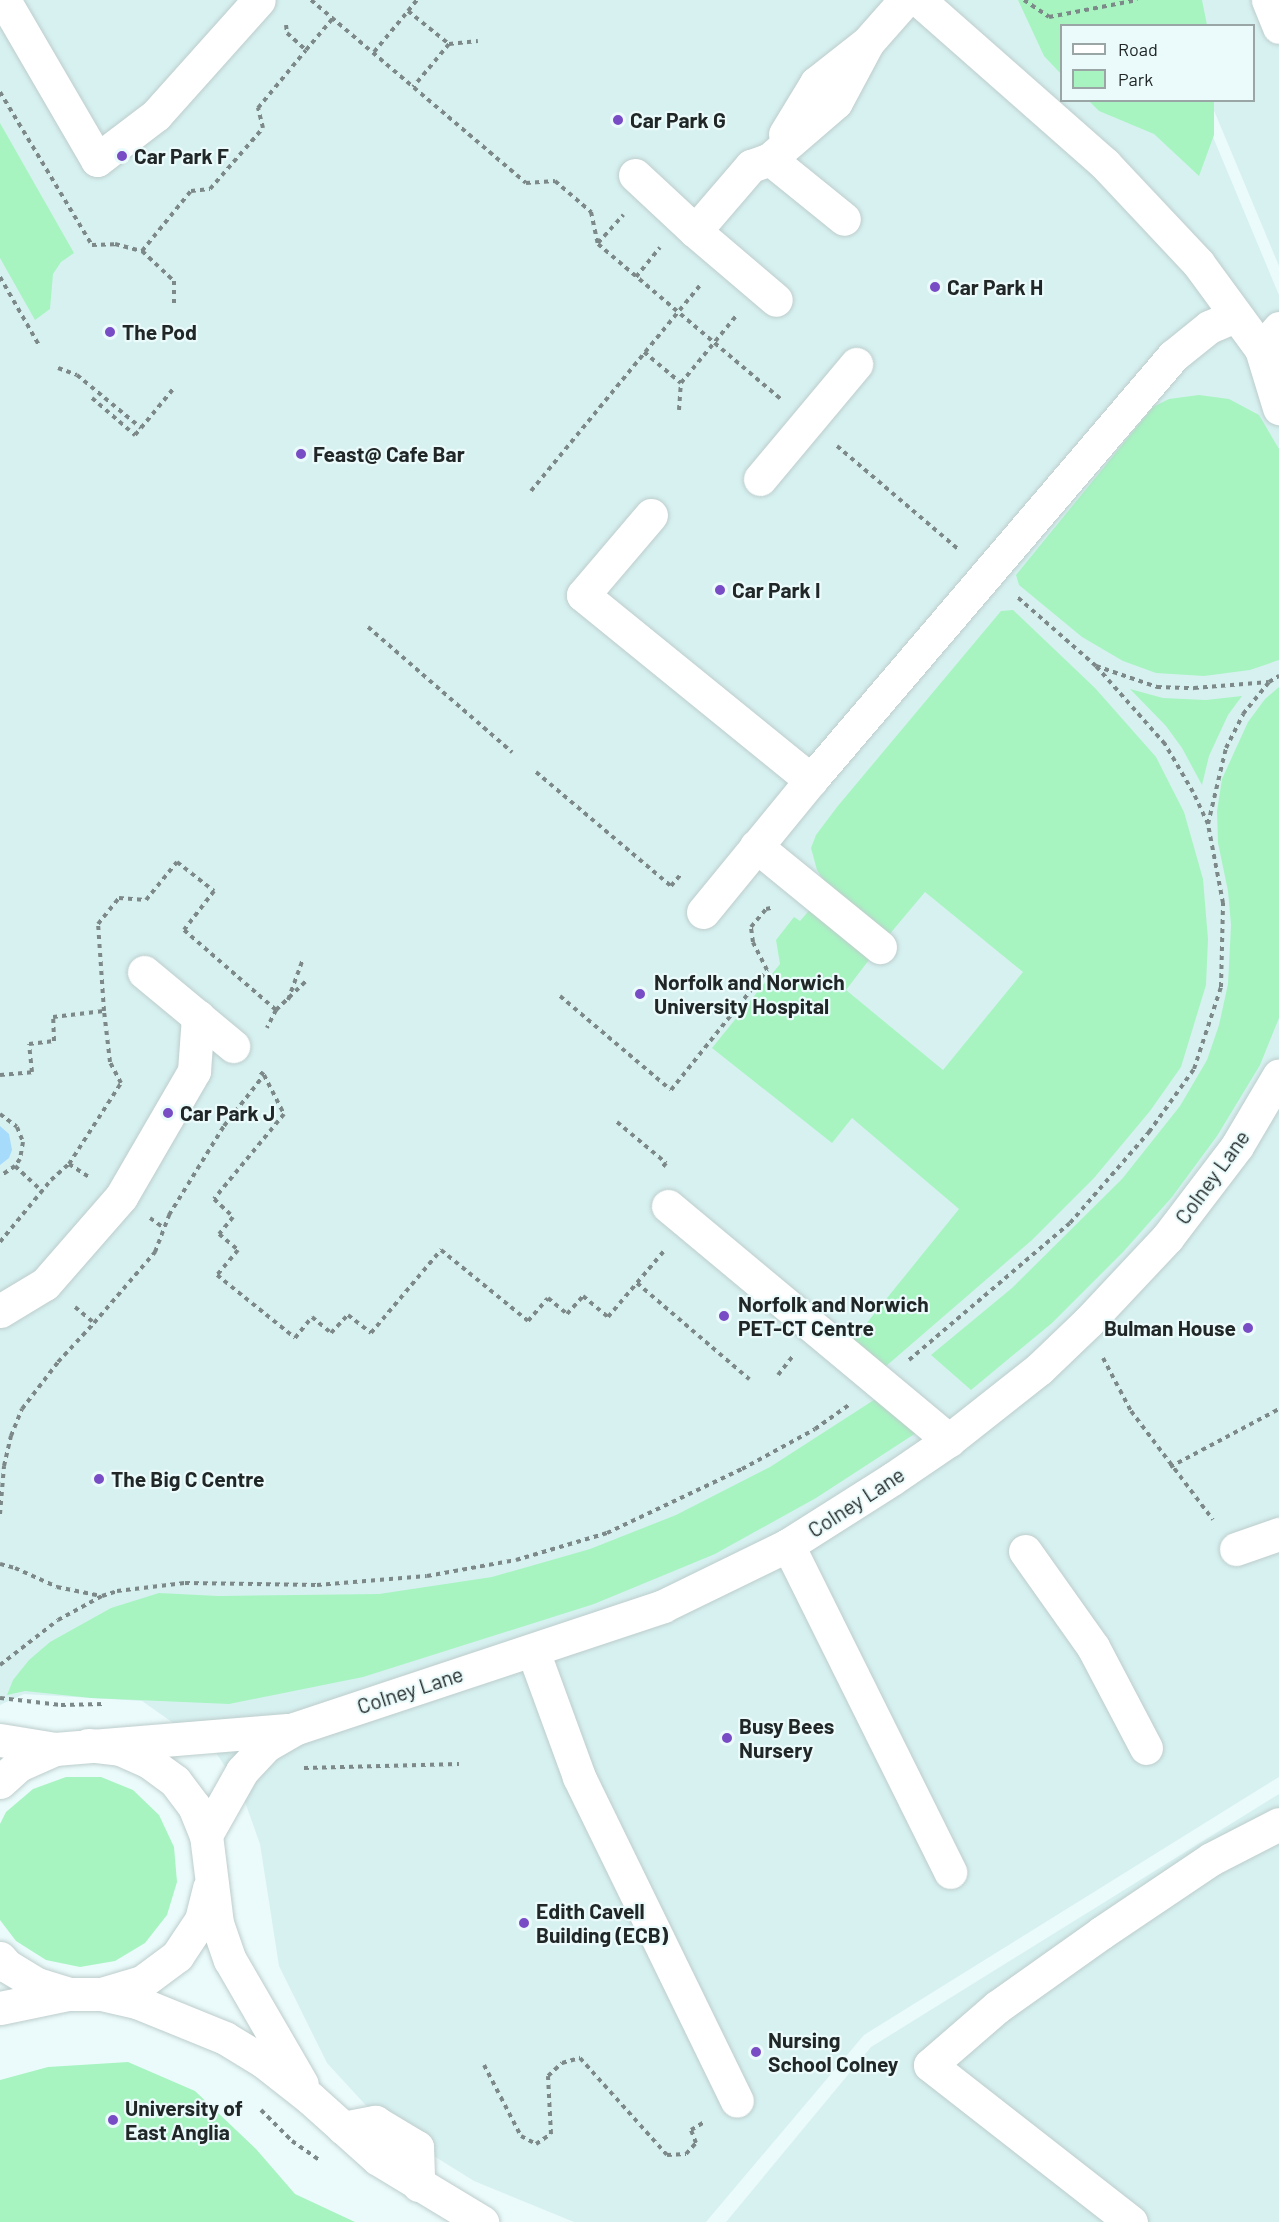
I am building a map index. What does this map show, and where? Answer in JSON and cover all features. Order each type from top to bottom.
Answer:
[{"type":"street","points":[[4,0],[97,160],[156,115],[272,8]]},
{"type":"street","points":[[695,231],[751,166],[770,159],[836,102],[868,42],[905,0]]},
{"type":"street","points":[[919,0],[1105,164],[1198,263],[1235,316],[1270,339],[1279,408]]},
{"type":"street","points":[[1268,0],[1279,27]]},
{"type":"street","points":[[770,159],[844,219]]},
{"type":"street","points":[[634,175],[776,300]]},
{"type":"street","points":[[704,912],[811,780],[1173,356],[1209,327],[1235,316]]},
{"type":"street","points":[[760,479],[856,364]]},
{"type":"street","points":[[651,515],[583,595],[811,780]]},
{"type":"street","points":[[756,846],[880,947]]},
{"type":"street","points":[[144,972],[233,1046]]},
{"type":"street","points":[[0,1311],[45,1284],[121,1197],[194,1071],[198,1017]]},
{"type":"street","name":"Colney Lane","points":[[206,1835],[242,1771],[265,1746],[294,1729],[438,1679],[533,1651],[663,1606],[788,1545],[949,1440],[1039,1369],[1089,1321],[1167,1238],[1237,1146],[1279,1075]]},
{"type":"street","points":[[668,1206],[949,1440]]},
{"type":"street","points":[[1236,1549],[1279,1534]]},
{"type":"street","points":[[788,1545],[950,1872]]},
{"type":"street","points":[[1025,1551],[1093,1647],[1146,1748]]},
{"type":"street","points":[[533,1651],[579,1777],[737,2101]]},
{"type":"street","name":"Colney Lane","points":[[0,1782],[19,1765],[55,1749],[213,1738],[294,1729]]},
{"type":"street","points":[[0,1740],[55,1749]]},
{"type":"street","name":"Colney Lane","points":[[88,1745],[120,1749],[149,1762],[175,1781],[194,1806],[206,1835],[217,1923],[230,1960],[310,2098]]},
{"type":"street","points":[[1131,2222],[930,2065],[996,2007],[1101,1932],[1211,1859],[1279,1824]]},
{"type":"street","name":"Colney Lane","points":[[0,2008],[142,1982],[177,1956],[201,1920],[211,1877]]},
{"type":"street","name":"Colney Lane","points":[[0,1958],[7,1966],[37,1984],[139,2003],[225,2038],[263,2061],[310,2098],[378,2159],[482,2222]]},
{"type":"path","points":[[0,1665],[58,1620],[102,1596],[117,1591],[185,1584],[371,1582],[427,1576],[516,1560],[607,1533],[742,1469],[815,1429],[915,1356],[1070,1223],[1149,1132],[1194,1069],[1221,987],[1224,903],[1208,824],[1193,792],[1165,744],[1096,666],[989,573],[597,244],[591,212],[555,181],[525,183],[311,0]]},
{"type":"path","points":[[374,52],[417,0]]},
{"type":"path","points":[[1024,0],[1049,16],[1137,0]]},
{"type":"path","points":[[272,8],[287,33],[306,50],[333,18]]},
{"type":"path","points":[[408,11],[449,44]]},
{"type":"path","points":[[413,87],[449,44],[478,40]]},
{"type":"path","points":[[142,251],[174,281],[174,305]]},
{"type":"path","points":[[0,277],[39,345]]},
{"type":"path","points":[[531,491],[706,277]]},
{"type":"path","points":[[679,410],[681,383],[743,308]]},
{"type":"path","points":[[644,352],[681,383]]},
{"type":"path","points":[[58,368],[77,375],[141,428]]},
{"type":"path","points":[[92,398],[135,435],[174,388]]},
{"type":"path","points":[[368,627],[512,752]]},
{"type":"path","points":[[1096,666],[1157,687],[1194,688],[1269,682]]},
{"type":"path","points":[[1208,824],[1226,748],[1243,714],[1269,682],[1279,676]]},
{"type":"path","points":[[536,772],[671,886],[687,868]]},
{"type":"path","points":[[560,996],[670,1090],[767,970],[753,942],[751,927],[766,909],[774,907]]},
{"type":"path","points":[[288,1000],[303,959]]},
{"type":"path","points":[[276,1010],[306,981]]},
{"type":"path","points":[[0,1075],[32,1072],[29,1044],[54,1041],[53,1017],[104,1011]]},
{"type":"path","points":[[264,1075],[284,1114],[214,1199],[233,1216],[219,1234],[238,1250],[217,1275],[295,1338],[312,1317],[331,1334],[348,1315],[372,1333],[441,1250],[528,1321],[548,1298],[567,1314],[583,1296],[608,1317],[667,1248]]},
{"type":"path","points":[[0,1114],[12,1120],[21,1134],[22,1151],[15,1166],[0,1176]]},
{"type":"path","points":[[617,1122],[666,1163],[651,1183],[672,1201],[668,1206]]},
{"type":"path","points":[[0,1242],[42,1191],[69,1164]]},
{"type":"path","points":[[15,1166],[42,1191]]},
{"type":"path","points":[[0,1515],[4,1466],[11,1436],[22,1409],[58,1362],[154,1252]]},
{"type":"path","points":[[637,1283],[749,1378]]},
{"type":"path","points":[[72,1305],[94,1323]]},
{"type":"path","points":[[1104,1359],[1122,1397],[1170,1467],[1236,1549]]},
{"type":"path","points":[[1170,1467],[1279,1409]]},
{"type":"path","points":[[0,1564],[15,1568],[57,1587],[102,1596]]},
{"type":"path","points":[[0,1698],[61,1705],[106,1704]]},
{"type":"path","points":[[301,1768],[459,1764]]},
{"type":"path","points":[[484,2065],[521,2136],[536,2144],[551,2134],[549,2076],[562,2063],[580,2058],[667,2155],[686,2154],[696,2142],[691,2130],[737,2101]]},
{"type":"path","points":[[256,2105],[277,2127]]},
{"type":"shaded area","name":"Norfolk and Norwich University Hospital","points":[[0,0],[1156,0],[1069,24],[1060,24],[1060,102],[1198,102],[1279,295],[1279,1777],[864,2035],[706,2222],[574,2222],[474,2181],[384,2125],[327,2063],[279,1966],[260,1844],[240,1788],[216,1753],[142,1701],[24,1694],[0,1705]]},
{"type":"shaded area","points":[[1167,0],[1279,0],[1279,266],[1210,102],[1255,102],[1255,24],[1178,24]]},
{"type":"shaded area","points":[[1279,1794],[1279,2222],[726,2222],[871,2047]]},
{"type":"green space","points":[[1018,0],[1202,0],[1207,24],[1060,24],[1060,73],[1044,56]]},
{"type":"green space","points":[[1090,102],[1214,102],[1214,135],[1199,176],[1154,134],[1099,111]]},
{"type":"green space","points":[[0,123],[74,253],[61,262],[53,274],[50,309],[35,320],[0,258]]},
{"type":"green space","points":[[1199,395],[1229,399],[1259,415],[1279,449],[1279,660],[1250,670],[1204,676],[1156,673],[1123,661],[1082,637],[1019,585],[1016,575],[1153,407],[1169,399]]},
{"type":"green space","points":[[1013,610],[1095,688],[1156,757],[1184,812],[1203,879],[1208,939],[1206,985],[1181,1067],[1150,1111],[1094,1178],[1032,1240],[885,1367],[853,1340],[959,1209],[852,1118],[832,1143],[712,1048],[780,964],[776,940],[794,917],[800,921],[812,907],[872,956],[846,990],[943,1070],[1023,972],[925,892],[888,936],[826,884],[817,870],[811,848],[816,835],[837,807],[1001,611]]},
{"type":"green space","points":[[1279,687],[1279,1018],[1260,1065],[1217,1136],[1172,1197],[1123,1252],[1052,1323],[971,1390],[931,1355],[1012,1288],[1122,1179],[1180,1106],[1207,1060],[1219,1025],[1228,984],[1231,925],[1228,891],[1218,843],[1217,811],[1222,779],[1248,722],[1265,699]]},
{"type":"green space","points":[[1130,689],[1163,698],[1206,700],[1242,696],[1228,715],[1209,756],[1202,785],[1182,748],[1166,726]]},
{"type":"green space","points":[[877,1398],[916,1433],[816,1498],[715,1554],[594,1604],[363,1677],[229,1704],[91,1698],[25,1691],[7,1695],[13,1680],[29,1660],[50,1642],[111,1608],[159,1593],[218,1596],[379,1594],[492,1577],[590,1549],[676,1515],[770,1467]]},
{"type":"green space","points":[[66,1777],[101,1777],[133,1790],[159,1815],[174,1847],[177,1882],[167,1915],[145,1943],[115,1961],[80,1967],[46,1960],[16,1941],[0,1920],[0,1824],[6,1812],[33,1789]]},
{"type":"green space","name":"University of East Anglia","points":[[128,2062],[195,2091],[256,2149],[295,2194],[355,2222],[0,2222],[0,2080],[48,2067]]},
{"type":"water","points":[[0,1126],[9,1134],[12,1150],[9,1158],[0,1165]]},
{"type":"place","name":"Car Park G","points":[[618,120]]},
{"type":"place","name":"Car Park F","points":[[122,156]]},
{"type":"place","name":"Car Park H","points":[[935,287]]},
{"type":"place","name":"The Pod","points":[[110,332]]},
{"type":"place","name":"Feast@ Cafe Bar","points":[[301,454]]},
{"type":"place","name":"Car Park I","points":[[720,590]]},
{"type":"place","name":"Norfolk and Norwich University Hospital","points":[[640,994]]},
{"type":"place","name":"Car Park J","points":[[168,1113]]},
{"type":"place","name":"Norfolk and Norwich PET-CT Centre","points":[[724,1316]]},
{"type":"place","name":"Bulman House","points":[[1248,1328]]},
{"type":"place","name":"The Big C Centre","points":[[99,1479]]},
{"type":"place","name":"Busy Bees Nursery","points":[[727,1738]]},
{"type":"place","name":"Edith Cavell Building (ECB)","points":[[524,1923]]},
{"type":"place","name":"Nursing School Colney","points":[[756,2052]]},
{"type":"place","name":"University of East Anglia","points":[[113,2120]]}]
